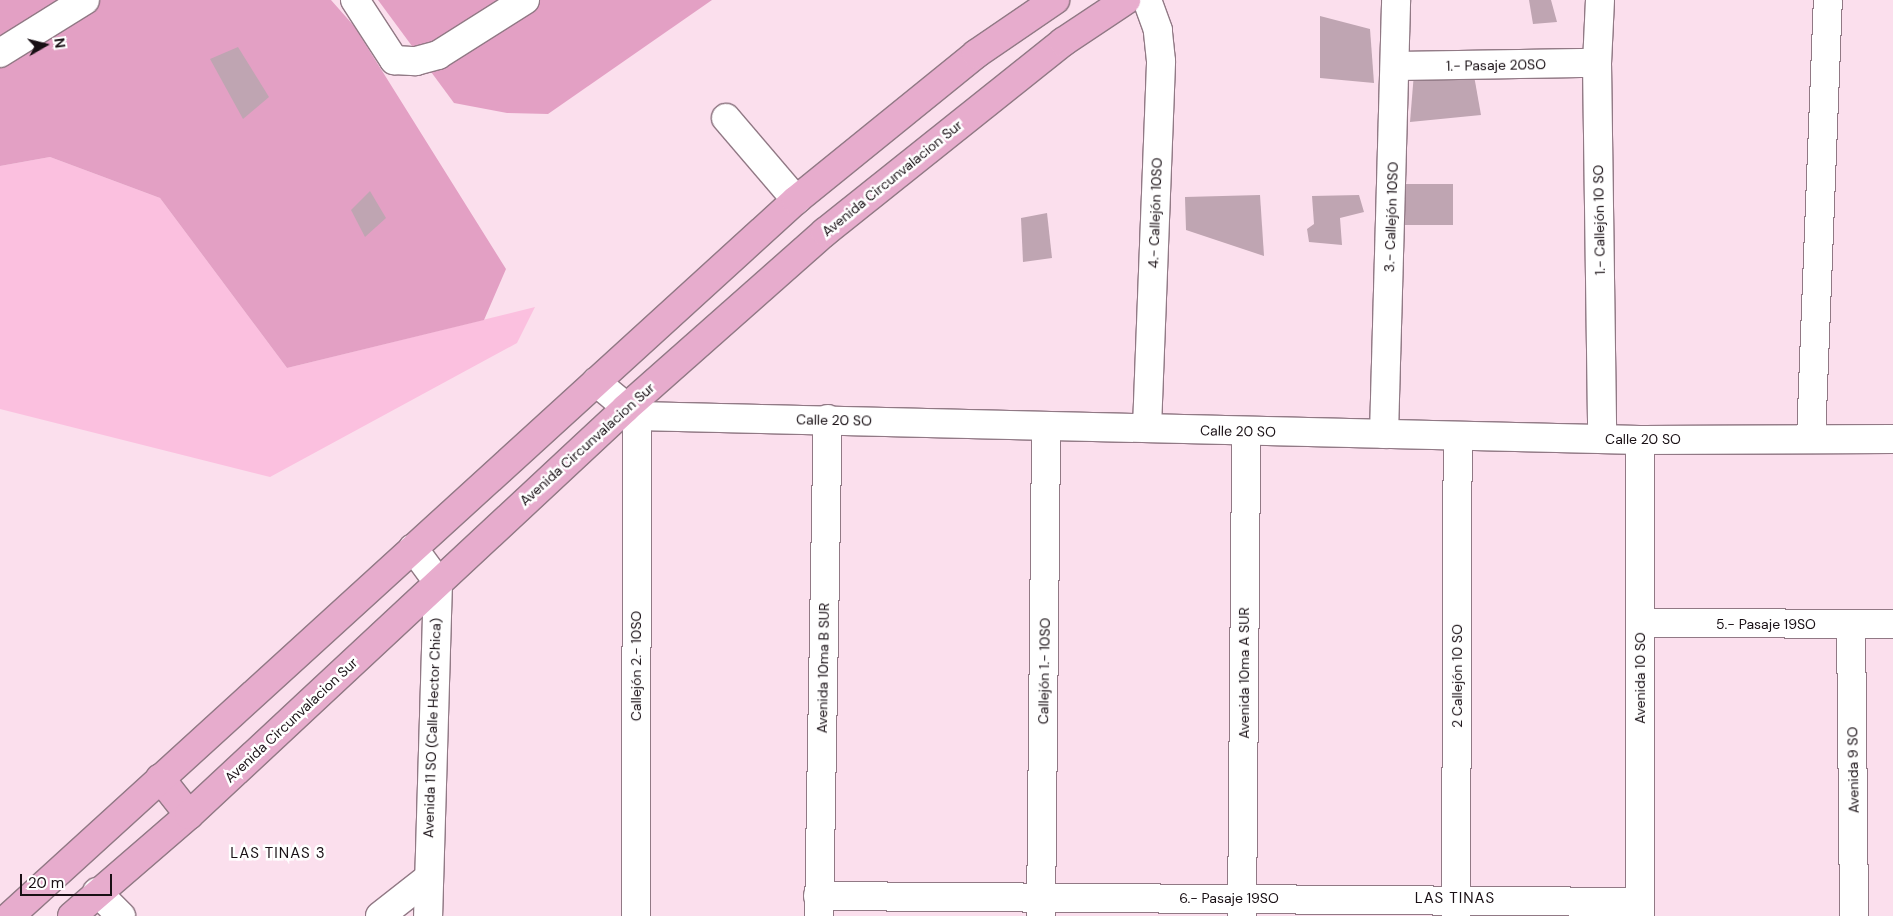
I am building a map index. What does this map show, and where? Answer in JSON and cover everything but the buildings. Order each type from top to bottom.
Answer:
[{"type":"main road","points":[[10,916],[796,200],[976,54],[1055,0]]},
{"type":"main road","name":"Avenida Circunvalacion Sur","points":[[72,916],[189,815],[438,582],[631,412],[825,232],[1062,42],[1126,0]]},
{"type":"main road","points":[[160,778],[189,815]]},
{"type":"street","points":[[0,53],[85,0]]},
{"type":"street","points":[[355,0],[394,60],[416,61],[438,55],[525,0]]},
{"type":"street","name":"4.- Callejón 10SO","points":[[1147,0],[1158,30],[1161,61],[1147,428]]},
{"type":"street","name":"3.- Callejón 10SO","points":[[1384,434],[1396,66],[1396,0]]},
{"type":"street","name":"1.- Callejón 10 SO","points":[[1600,0],[1597,63],[1602,439]]},
{"type":"street","points":[[1811,439],[1828,0]]},
{"type":"street","name":"1.- Pasaje 20SO","points":[[1396,66],[1597,63]]},
{"type":"street","points":[[726,118],[796,200]]},
{"type":"street","points":[[596,382],[631,412]]},
{"type":"street","name":"Calle 20 SO","points":[[631,412],[1046,426],[1640,440],[1893,439]]},
{"type":"street","name":"Callejón 2.- 10SO","points":[[631,412],[636,916]]},
{"type":"street","name":"Avenida 10ma B SUR","points":[[818,906],[828,419]]},
{"type":"street","name":"Callejón 1.- 10SO","points":[[1041,906],[1046,426]]},
{"type":"street","name":"Avenida 10ma A SUR","points":[[1242,907],[1246,431]]},
{"type":"street","name":"2 Callejón 10 SO","points":[[1456,907],[1458,436]]},
{"type":"street","name":"Avenida 10 SO","points":[[1639,909],[1640,440]]},
{"type":"street","points":[[413,548],[438,582]]},
{"type":"street","name":"Avenida 11 SO (Calle Hector Chica)","points":[[428,916],[426,879],[438,582]]},
{"type":"street","name":"5.- Pasaje 19SO","points":[[1640,623],[1893,624]]},
{"type":"street","name":"Avenida 9 SO","points":[[1851,624],[1854,916]]},
{"type":"street","points":[[380,916],[426,879]]},
{"type":"street","points":[[98,892],[121,916]]},
{"type":"street","name":"6.- Pasaje 19SO","points":[[818,906],[1639,909]]},
{"type":"shaded area","points":[[0,0],[331,0],[354,26],[506,269],[484,320],[287,368],[160,198],[50,157],[0,166]]},
{"type":"shaded area","points":[[378,0],[712,0],[548,114],[507,113],[454,103]]},
{"type":"shaded area","points":[[50,157],[160,198],[287,368],[535,307],[517,343],[270,477],[0,409],[0,166]]},
{"type":"district","name":"LAS TINAS 3","points":[[278,854]]},
{"type":"district","name":"LAS TINAS","points":[[1455,899]]}]
